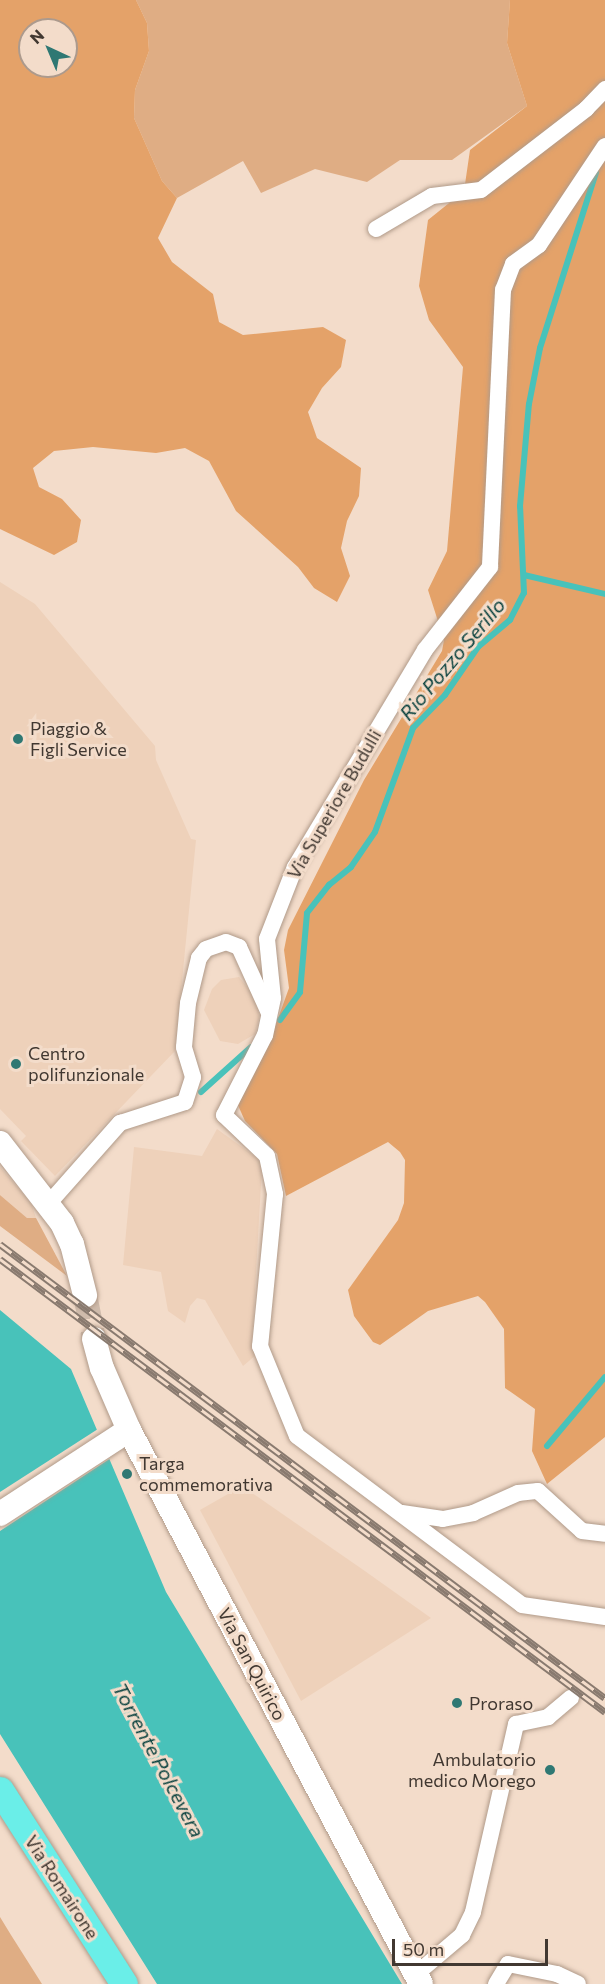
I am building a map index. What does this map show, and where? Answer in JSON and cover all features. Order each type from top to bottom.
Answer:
[{"type":"main road","points":[[0,1143],[50,1202],[72,1244],[85,1295]]},
{"type":"main road","name":"Via San Quirico","points":[[94,1339],[102,1368],[129,1430],[418,1980]]},
{"type":"main road","points":[[0,1514],[129,1430]]},
{"type":"main road","name":"Via Romairone","points":[[0,1790],[124,1984]]},
{"type":"street","points":[[376,229],[432,196],[482,189],[586,110],[605,89]]},
{"type":"street","name":"Via Superiore Budulli","points":[[399,1513],[297,1436],[260,1346],[275,1194],[267,1156],[224,1115],[265,1035],[273,998],[267,939],[295,867],[425,650],[490,567],[503,290],[513,264],[539,246],[605,146]]},
{"type":"street","points":[[50,1202],[120,1123],[185,1102],[193,1077],[184,1047],[188,1003],[199,958],[206,949],[226,942],[239,947],[269,1013]]},
{"type":"street","points":[[399,1513],[443,1520],[473,1513],[518,1493],[538,1491],[582,1531],[605,1534]]},
{"type":"street","points":[[399,1513],[522,1605],[605,1617]]},
{"type":"street","points":[[418,1980],[462,1935],[473,1912],[516,1724],[548,1717],[571,1698]]},
{"type":"street","points":[[496,1984],[508,1964],[557,1974],[578,1984]]},
{"type":"shaded area","points":[[0,0],[136,0],[147,23],[149,51],[135,90],[134,118],[162,181],[177,198],[158,238],[172,262],[213,294],[219,322],[243,335],[323,327],[346,340],[341,367],[322,388],[308,412],[317,438],[361,468],[359,496],[347,521],[341,548],[350,576],[337,602],[314,588],[298,567],[236,511],[209,461],[185,448],[156,453],[93,447],[54,451],[33,468],[39,487],[62,499],[81,520],[77,542],[54,555],[0,529]]},
{"type":"shaded area","points":[[136,0],[510,0],[507,43],[527,106],[452,160],[400,160],[367,182],[315,169],[261,193],[243,161],[177,198],[162,181],[134,118],[135,90],[149,51],[147,23]]},
{"type":"shaded area","points":[[510,0],[605,0],[605,1437],[547,1484],[532,1451],[535,1409],[505,1388],[504,1329],[485,1302],[478,1296],[428,1311],[380,1345],[373,1342],[354,1316],[348,1290],[398,1220],[404,1203],[405,1160],[400,1152],[388,1142],[286,1196],[277,1154],[245,1121],[237,1103],[268,1046],[289,988],[284,950],[288,930],[364,780],[442,651],[444,640],[428,590],[447,551],[463,367],[429,320],[419,286],[428,220],[464,191],[470,150],[527,106],[507,43]]},
{"type":"shaded area","points":[[0,582],[35,604],[155,746],[156,760],[191,839],[196,840],[175,1051],[55,1176],[21,1141],[26,1136],[0,1109]]},
{"type":"shaded area","points":[[239,977],[258,1001],[259,1018],[255,1034],[238,1044],[220,1041],[204,1010],[212,989],[221,980]]},
{"type":"shaded area","points":[[217,1129],[257,1158],[262,1166],[252,1344],[256,1355],[243,1366],[205,1300],[197,1298],[190,1306],[185,1323],[168,1311],[161,1272],[123,1265],[134,1147],[202,1156]]},
{"type":"shaded area","points":[[0,1167],[31,1203],[36,1218],[27,1218],[0,1195]]},
{"type":"shaded area","points":[[0,1195],[27,1218],[36,1218],[67,1276],[0,1226]]},
{"type":"shaded area","points":[[242,1486],[431,1618],[301,1701],[200,1510]]},
{"type":"shaded area","points":[[0,1917],[11,1935],[42,1984],[0,1984]]},
{"type":"water","name":"Torrente Polcevera","points":[[0,1310],[71,1369],[166,1592],[402,1984],[157,1984],[0,1734]]},
{"type":"pier","points":[[98,1429],[111,1458],[0,1531],[0,1492]]},
{"type":"waterway","name":"Rio Pozzo Serillo","points":[[280,1020],[300,992],[307,913],[329,885],[351,867],[375,832],[413,728],[445,695],[478,647],[510,620],[524,593],[520,506],[529,404],[540,348],[596,173]]},
{"type":"waterway","points":[[524,575],[605,594]]},
{"type":"waterway","name":"Rio Pozzo Serillo","points":[[201,1092],[251,1047]]},
{"type":"waterway","points":[[547,1446],[605,1377]]},
{"type":"tunnel","points":[[85,1295],[94,1339]]},
{"type":"railway","points":[[0,1244],[605,1698]]},
{"type":"railway","points":[[0,1259],[605,1712]]},
{"type":"place","name":"Piaggio & Figli Service","points":[[18,739]]},
{"type":"place","name":"Centro polifunzionale","points":[[16,1064]]},
{"type":"place","name":"Targa commemorativa","points":[[127,1474]]},
{"type":"place","name":"Proraso","points":[[457,1703]]},
{"type":"place","name":"Ambulatorio medico Morego","points":[[550,1770]]}]
